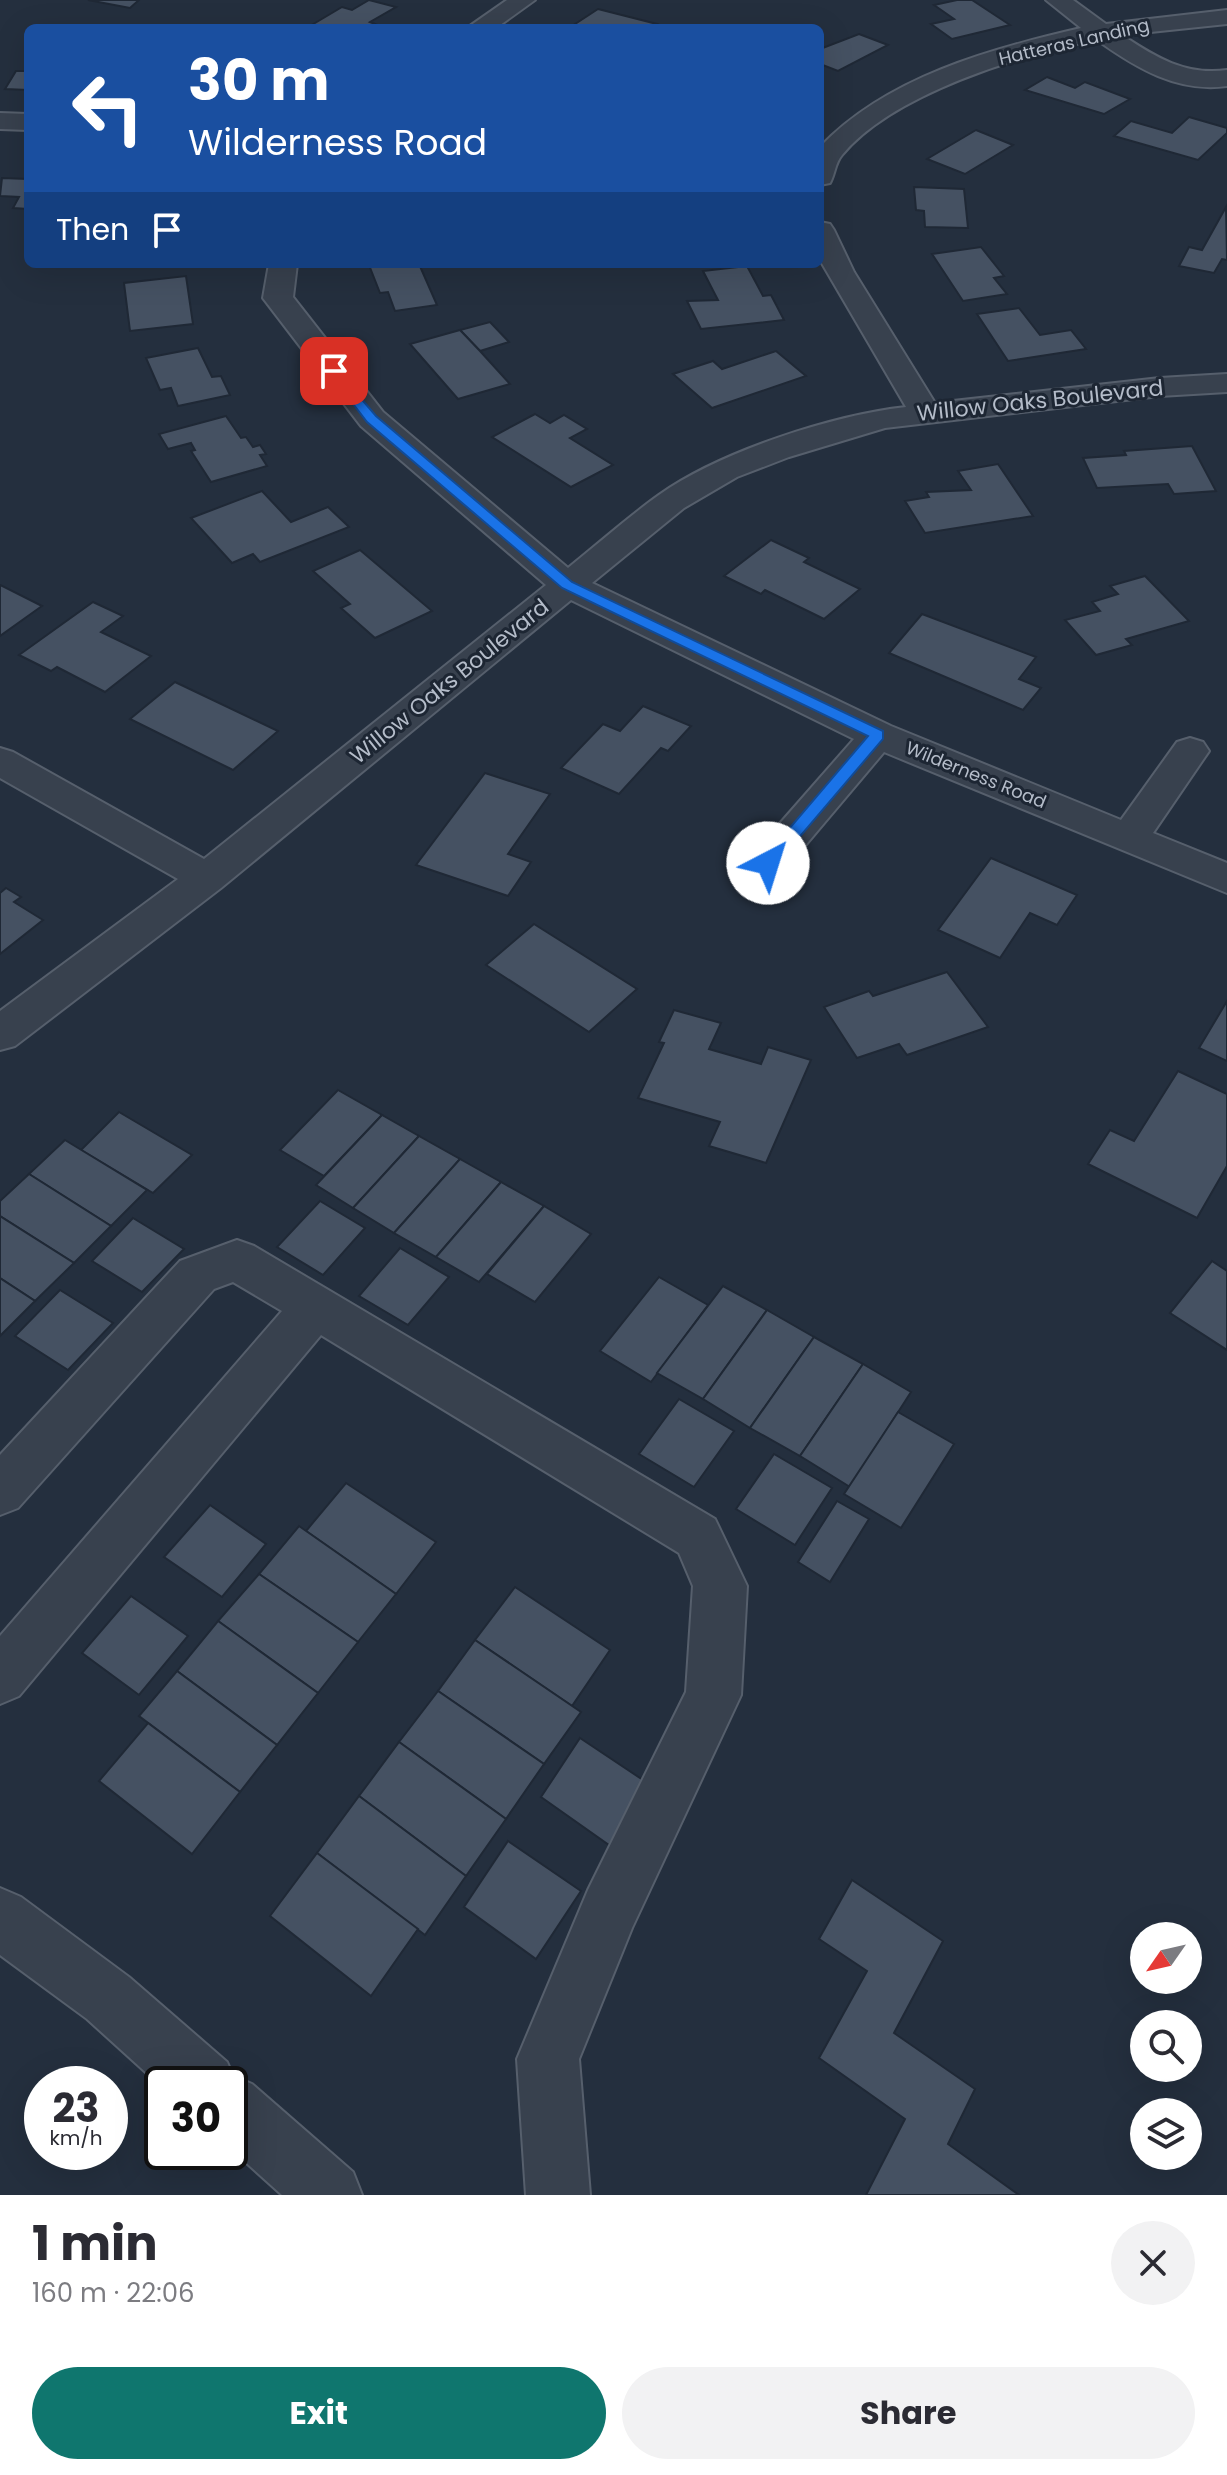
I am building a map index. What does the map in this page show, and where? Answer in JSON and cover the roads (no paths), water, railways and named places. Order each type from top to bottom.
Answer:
[{"type":"street","points":[[485,24],[523,0]]},
{"type":"street","points":[[1058,0],[1167,73],[1195,81],[1227,78]]},
{"type":"street","points":[[1138,0],[1216,51]]},
{"type":"street","name":"Hatteras Landing","points":[[824,166],[828,154],[870,115],[923,84],[1027,49],[1170,19],[1227,17]]},
{"type":"street","points":[[0,121],[24,122]]},
{"type":"street","points":[[824,238],[840,272],[925,412]]},
{"type":"street","name":"Wilderness Road","points":[[282,268],[278,298],[372,419],[567,585],[878,735],[1227,879]]},
{"type":"street","name":"Willow Oaks Boulevard","points":[[0,1034],[207,878],[672,501],[726,470],[828,433],[925,412],[1160,387],[1227,383]]},
{"type":"street","points":[[768,863],[878,735]]},
{"type":"street","points":[[1129,838],[1190,751]]},
{"type":"street","points":[[0,761],[207,878]]},
{"type":"street","points":[[0,1491],[197,1275],[237,1260],[697,1536],[720,1586],[713,1695],[609,1911],[548,2059],[558,2195]]},
{"type":"street","points":[[0,1677],[315,1307]]},
{"type":"street","points":[[0,1918],[108,1998],[185,2066]]},
{"type":"street","points":[[248,2122],[330,2195]]}]
